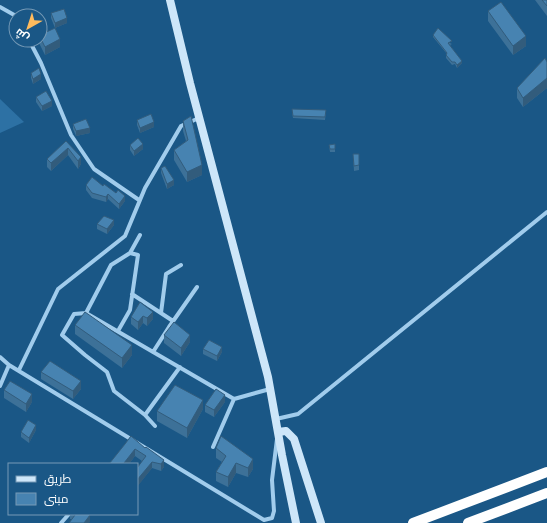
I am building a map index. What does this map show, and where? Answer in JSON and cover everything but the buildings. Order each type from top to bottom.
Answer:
[{"type":"highway","points":[[413,523],[547,472]]},
{"type":"highway","points":[[468,523],[547,493]]},
{"type":"main road","points":[[170,0],[270,389],[296,523]]},
{"type":"main road","points":[[278,432],[286,431],[294,439],[322,523]]},
{"type":"street","points":[[33,48],[71,135],[94,169],[139,200]]},
{"type":"street","points":[[18,370],[58,290],[125,236],[139,200],[181,126],[199,117]]},
{"type":"street","points":[[275,419],[298,414],[547,212]]},
{"type":"street","points":[[86,312],[111,266],[130,252],[140,235]]},
{"type":"street","points":[[118,331],[130,310],[138,255],[130,252]]},
{"type":"street","points":[[161,313],[166,274],[181,265]]},
{"type":"street","points":[[153,352],[197,287]]},
{"type":"street","points":[[132,294],[173,321]]},
{"type":"street","points":[[155,426],[145,415],[114,391],[107,372],[84,355],[62,335],[74,314],[86,312],[234,399],[270,389]]},
{"type":"street","points":[[0,357],[9,365],[264,520],[272,518],[274,511],[272,480],[278,432]]},
{"type":"street","points":[[0,386],[9,365]]},
{"type":"street","points":[[145,415],[180,367]]},
{"type":"street","points":[[213,447],[234,399]]},
{"type":"street","points":[[126,443],[130,438]]},
{"type":"street","points":[[61,523],[68,515]]},
{"type":"shaded area","points":[[0,99],[24,122],[0,133]]}]
